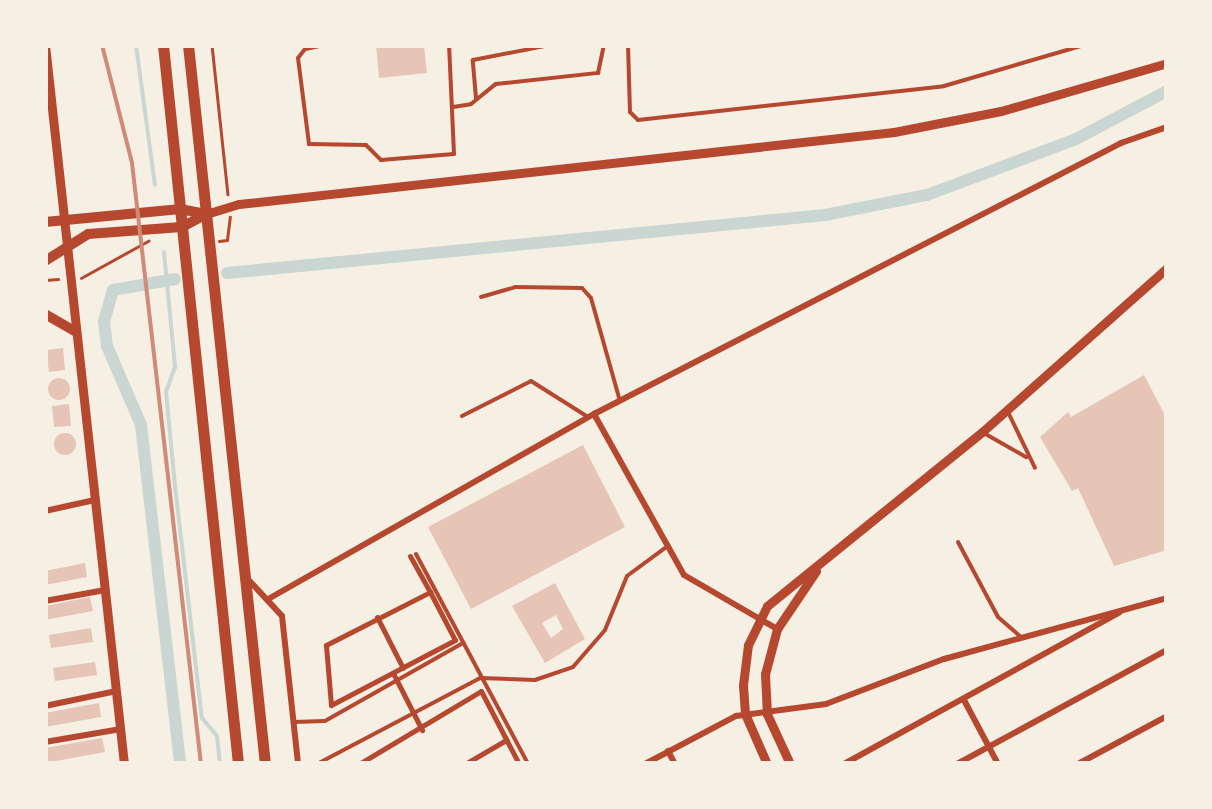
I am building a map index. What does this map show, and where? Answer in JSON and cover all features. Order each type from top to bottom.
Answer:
[{"type":"main road","points":[[163,45],[238,764]]},
{"type":"main road","points":[[188,45],[265,764]]},
{"type":"main road","points":[[45,222],[180,209],[206,214]]},
{"type":"main road","points":[[45,261],[66,244],[99,232],[182,227],[206,214]]},
{"type":"main road","points":[[45,314],[75,331]]},
{"type":"street","points":[[45,45],[49,112],[65,218],[124,764]]},
{"type":"street","points":[[206,214],[230,206],[894,132],[1015,108],[1167,63]]},
{"type":"street","points":[[270,598],[591,416],[1121,143],[1167,127]]},
{"type":"street","points":[[767,764],[745,714],[745,659],[758,619],[796,579],[818,568],[982,432],[1167,268]]},
{"type":"street","points":[[591,416],[665,548],[695,585],[777,628]]},
{"type":"street","points":[[45,511],[96,499]]},
{"type":"street","points":[[413,555],[455,640],[331,706],[326,644],[430,592]]},
{"type":"street","points":[[790,764],[767,714],[765,674],[777,628],[818,568]]},
{"type":"street","points":[[245,576],[270,598],[284,631],[298,764]]},
{"type":"street","points":[[45,601],[105,590]]},
{"type":"street","points":[[645,764],[745,714],[826,704],[1022,637],[1167,598]]},
{"type":"street","points":[[844,764],[1123,610]]},
{"type":"street","points":[[377,617],[402,668]]},
{"type":"street","points":[[958,764],[1167,650]]},
{"type":"street","points":[[393,674],[422,730]]},
{"type":"street","points":[[45,706],[116,690]]},
{"type":"street","points":[[359,764],[481,692],[519,764]]},
{"type":"street","points":[[964,700],[998,764]]},
{"type":"street","points":[[1078,764],[1167,716]]},
{"type":"street","points":[[45,742],[120,729]]},
{"type":"street","points":[[465,764],[506,740]]},
{"type":"street","points":[[668,751],[675,764]]},
{"type":"lane","points":[[324,45],[305,49],[298,58],[312,148],[366,145],[381,160],[448,157],[457,144],[449,45]]},
{"type":"lane","points":[[476,98],[473,60],[550,45]]},
{"type":"lane","points":[[453,107],[496,84],[598,73],[604,45]]},
{"type":"lane","points":[[628,45],[630,112],[638,120],[944,86],[1084,45]]},
{"type":"lane","points":[[481,297],[514,288],[582,288],[591,298],[620,401]]},
{"type":"lane","points":[[462,416],[531,381],[591,416]]},
{"type":"lane","points":[[1007,410],[1035,468]]},
{"type":"lane","points":[[982,432],[1029,458]]},
{"type":"lane","points":[[958,542],[998,617],[1022,637]]},
{"type":"lane","points":[[317,764],[480,678],[535,680],[573,667],[606,630],[634,568],[665,548]]},
{"type":"lane","points":[[413,555],[528,764]]},
{"type":"lane","points":[[294,722],[325,720],[463,643]]},
{"type":"path","points":[[212,45],[230,232]]},
{"type":"path","points":[[45,280],[94,274],[146,242],[184,245]]},
{"type":"building","points":[[376,45],[424,45],[427,73],[379,78]]},
{"type":"building","points":[[63,348],[65,370],[49,372],[46,350]]},
{"type":"building","points":[[1144,375],[1167,419],[1167,550],[1114,566],[1078,488],[1072,491],[1040,437],[1068,412],[1071,417]]},
{"type":"building","points":[[59,378],[67,381],[67,397],[59,400],[51,397],[48,389],[51,381]]},
{"type":"building","points":[[69,404],[71,426],[54,427],[52,406]]},
{"type":"building","points":[[65,433],[73,436],[73,452],[65,455],[57,452],[54,444],[57,436]]},
{"type":"building","points":[[583,445],[625,527],[471,609],[428,527]]},
{"type":"building","points":[[85,563],[87,577],[45,585],[45,571]]},
{"type":"building","points":[[555,583],[585,639],[545,663],[512,606]],"holes":[[[556,615],[563,629],[551,638],[542,623]]]},
{"type":"building","points":[[90,597],[93,611],[45,620],[45,606]]},
{"type":"building","points":[[91,628],[93,642],[51,648],[49,635]]},
{"type":"building","points":[[95,662],[97,675],[55,681],[53,668]]},
{"type":"building","points":[[99,703],[101,717],[45,727],[45,713]]},
{"type":"building","points":[[102,738],[105,752],[45,763],[45,748]]},
{"type":"waterway","points":[[136,45],[155,185]]},
{"type":"waterway","points":[[227,273],[825,215],[927,195],[1076,139],[1167,91]]},
{"type":"waterway","points":[[164,252],[175,367],[166,392],[175,486],[202,718],[217,736],[220,764]]},
{"type":"waterway","points":[[175,279],[113,290],[104,322],[107,346],[141,425],[180,764]]},
{"type":"railway","points":[[102,45],[132,163],[201,764]]}]
